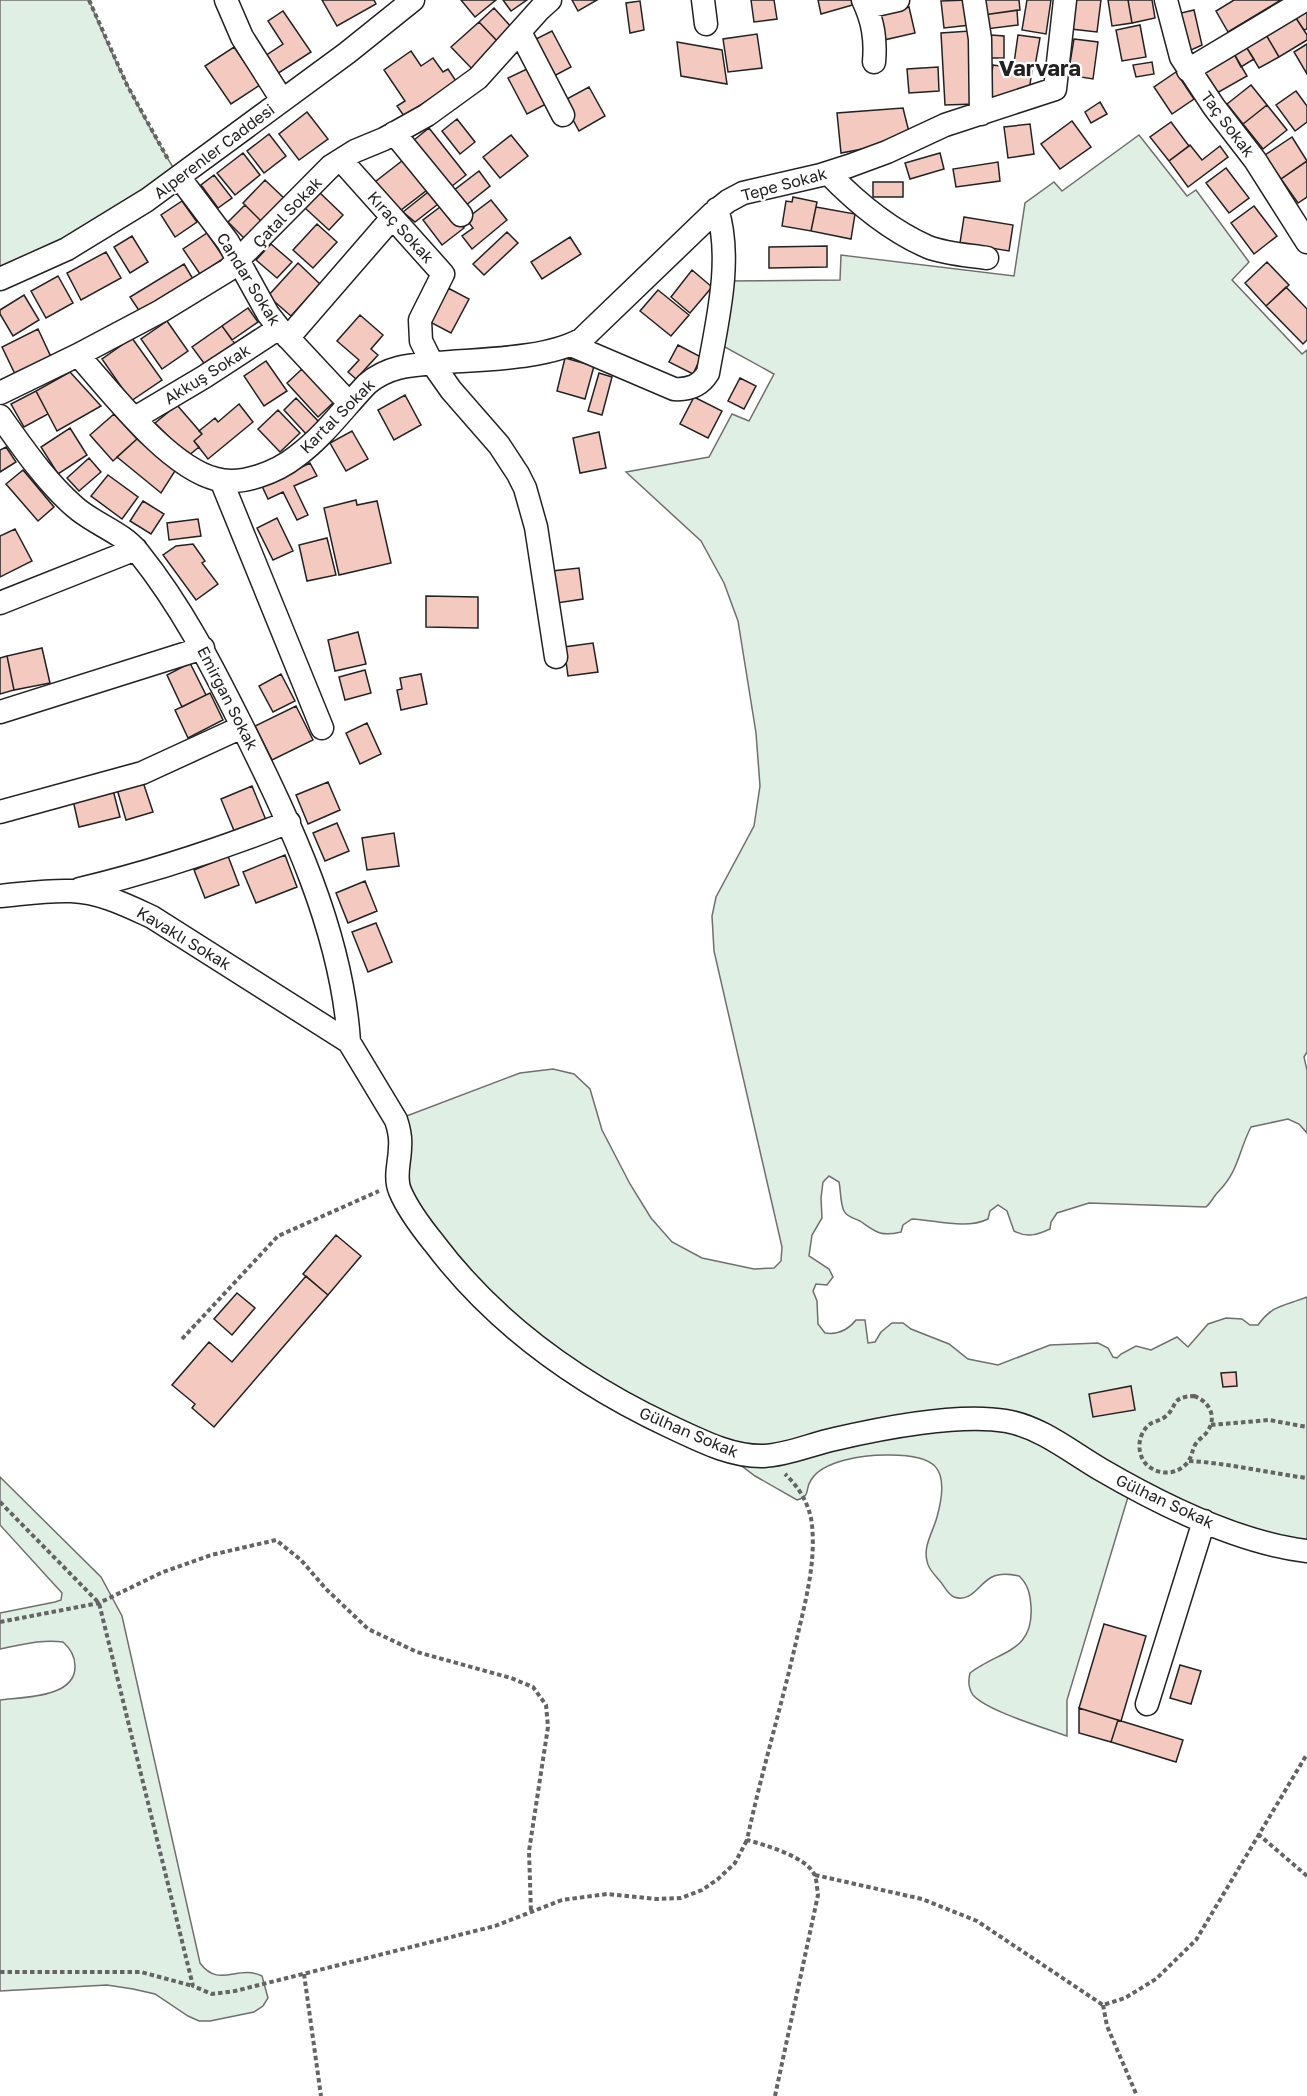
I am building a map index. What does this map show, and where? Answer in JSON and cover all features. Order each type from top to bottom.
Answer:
[{"type":"street","points":[[226,0],[242,37],[282,100]]},
{"type":"street","name":"Alperenler Caddesi","points":[[0,279],[67,249],[110,224],[179,177],[347,53],[413,0]]},
{"type":"street","name":"Çatal Sokak","points":[[0,393],[161,311],[228,270],[331,166],[355,151],[427,115],[470,85],[550,0]]},
{"type":"street","points":[[703,0],[706,24]]},
{"type":"street","points":[[874,62],[875,41],[865,4],[898,0]]},
{"type":"street","points":[[974,0],[980,39],[981,114]]},
{"type":"street","name":"Tepe Sokak","points":[[432,363],[552,351],[571,345],[582,339],[717,209],[743,193],[828,173],[887,152],[945,125],[1055,89],[1065,0]]},
{"type":"street","name":"Taç Sokak","points":[[1166,0],[1181,57],[1188,70],[1255,160],[1307,242]]},
{"type":"street","points":[[1188,70],[1305,0]]},
{"type":"street","points":[[520,32],[563,115]]},
{"type":"street","points":[[394,133],[461,215]]},
{"type":"street","name":"Kıraç Sokak","points":[[341,160],[443,274],[420,320],[421,341],[432,363]]},
{"type":"street","points":[[828,173],[868,210],[928,247],[987,258]]},
{"type":"street","name":"Candar Sokak","points":[[179,177],[239,260],[259,300],[284,334],[350,403]]},
{"type":"street","points":[[571,345],[674,389],[688,389],[702,382],[708,373],[722,280],[724,236],[717,209]]},
{"type":"street","name":"Akkuş Sokak","points":[[135,418],[204,377],[284,334],[392,218]]},
{"type":"street","name":"Kartal Sokak","points":[[78,355],[150,434],[190,467],[221,480],[251,478],[296,457],[315,442],[367,384],[382,373],[401,367],[432,363]]},
{"type":"street","points":[[432,363],[451,390],[499,445],[525,488],[536,527],[555,657]]},
{"type":"street","name":"Emirgan Sokak","points":[[0,416],[48,479],[73,506],[136,549],[182,612],[203,648],[299,845],[332,945],[344,994],[349,1042]]},
{"type":"street","points":[[221,480],[322,728]]},
{"type":"street","points":[[0,603],[136,549]]},
{"type":"street","points":[[0,712],[203,648]]},
{"type":"street","points":[[0,812],[142,773],[242,727]]},
{"type":"street","points":[[72,891],[125,878],[235,844],[289,822]]},
{"type":"street","name":"Kavaklı Sokak","points":[[0,896],[72,891],[103,896],[152,917],[349,1042]]},
{"type":"street","name":"Gülhan Sokak","points":[[349,1042],[396,1120],[400,1134],[398,1183],[414,1217],[462,1278],[483,1300],[553,1359],[591,1385],[637,1411],[722,1449],[748,1456],[768,1456],[835,1438],[936,1422],[974,1419],[1008,1421],[1027,1427],[1051,1439],[1131,1487],[1204,1521],[1256,1540],[1307,1551]]},
{"type":"street","points":[[1147,1704],[1204,1521]]},
{"type":"path","points":[[89,0],[127,85],[179,177]]},
{"type":"path","points":[[182,1339],[278,1236],[398,1183]]},
{"type":"path","points":[[1188,1396],[1199,1398],[1208,1404],[1212,1414],[1211,1425],[1195,1444],[1189,1461],[1179,1470],[1159,1472],[1143,1460],[1139,1447],[1142,1433],[1151,1423],[1168,1414],[1173,1404],[1188,1396]]},
{"type":"path","points":[[1211,1425],[1269,1420],[1307,1427]]},
{"type":"path","points":[[0,1972],[141,1972],[193,1986],[212,1994],[235,1991],[495,1926],[562,1900],[607,1894],[656,1899],[681,1898],[702,1890],[735,1863],[747,1840],[801,1623],[811,1571],[813,1544],[808,1508],[793,1481],[768,1456]]},
{"type":"path","points":[[1189,1461],[1307,1478]]},
{"type":"path","points":[[0,1502],[99,1603],[193,1986]]},
{"type":"path","points":[[0,1622],[99,1603],[163,1572],[201,1558],[276,1540],[301,1560],[326,1589],[368,1629],[417,1652],[511,1678],[533,1687],[546,1705],[548,1727],[529,1851],[531,1912]]},
{"type":"path","points":[[1103,2005],[1125,1998],[1156,1979],[1196,1940],[1307,1754]]},
{"type":"path","points":[[1258,1834],[1307,1875]]},
{"type":"path","points":[[747,1840],[767,1845],[805,1863],[815,1875],[818,1895],[775,2096]]},
{"type":"path","points":[[815,1875],[922,1899],[977,1921],[1103,2005],[1107,2026],[1137,2096]]},
{"type":"path","points":[[304,1974],[321,2096]]},
{"type":"green space","points":[[0,0],[89,0],[130,91],[179,177],[0,279]]},
{"type":"green space","points":[[1139,135],[1187,196],[1196,190],[1249,262],[1232,280],[1302,354],[1307,350],[1307,1052],[1304,1057],[1307,1070],[1307,1133],[1299,1124],[1288,1119],[1251,1127],[1234,1169],[1206,1207],[1089,1203],[1057,1213],[1051,1222],[1050,1229],[1032,1235],[1014,1231],[1007,1211],[998,1205],[990,1211],[988,1219],[979,1222],[950,1224],[912,1219],[903,1225],[901,1232],[888,1234],[879,1232],[845,1213],[839,1182],[829,1176],[823,1182],[822,1218],[812,1235],[809,1256],[829,1269],[833,1277],[827,1285],[816,1284],[813,1291],[817,1301],[818,1324],[825,1333],[838,1332],[850,1327],[856,1320],[865,1320],[868,1343],[875,1342],[881,1332],[892,1323],[903,1323],[911,1329],[949,1344],[968,1359],[998,1365],[1050,1345],[1098,1343],[1108,1348],[1113,1357],[1117,1358],[1136,1346],[1151,1350],[1177,1337],[1188,1347],[1208,1324],[1226,1318],[1242,1319],[1250,1325],[1258,1325],[1274,1309],[1307,1297],[1307,1551],[1131,1487],[1067,1700],[1067,1736],[1003,1713],[980,1701],[971,1692],[970,1673],[1013,1648],[1027,1633],[1030,1621],[1030,1597],[1019,1576],[1005,1574],[992,1577],[966,1597],[954,1597],[947,1592],[928,1564],[926,1555],[941,1500],[942,1486],[936,1467],[917,1457],[903,1455],[877,1455],[845,1460],[834,1463],[817,1473],[811,1480],[805,1496],[797,1500],[739,1464],[553,1359],[414,1217],[396,1120],[520,1073],[553,1069],[574,1074],[590,1089],[602,1130],[630,1184],[651,1218],[672,1242],[702,1258],[754,1269],[774,1268],[781,1261],[782,1247],[714,951],[712,916],[716,897],[754,826],[760,786],[756,733],[738,621],[724,583],[701,541],[626,472],[709,457],[732,414],[749,421],[774,374],[714,341],[722,281],[840,280],[841,255],[1014,276],[1025,203],[1054,182],[1062,191]]},
{"type":"green space","points":[[0,1477],[101,1577],[122,1616],[200,1963],[207,1971],[214,1974],[253,1973],[262,1976],[268,1998],[263,2006],[254,2012],[199,2021],[155,1994],[107,1985],[0,1991],[0,1700],[46,1694],[58,1690],[73,1677],[75,1666],[72,1653],[63,1642],[39,1642],[0,1649],[0,1613],[55,1602],[61,1600],[62,1593],[0,1525]]},
{"type":"building","points":[[322,0],[374,0],[376,4],[337,26]]},
{"type":"building","points":[[461,0],[496,0],[475,17]]},
{"type":"building","points":[[503,0],[527,0],[511,11]]},
{"type":"building","points":[[572,0],[597,0],[578,11]]},
{"type":"building","points":[[751,0],[774,0],[777,19],[754,22]]},
{"type":"building","points":[[818,0],[855,0],[856,4],[821,14]]},
{"type":"building","points":[[967,0],[970,25],[944,28],[941,1]]},
{"type":"building","points":[[980,0],[1019,0],[1020,10],[984,15]]},
{"type":"building","points":[[1027,0],[1051,0],[1046,34],[1022,30]]},
{"type":"building","points":[[1075,0],[1101,0],[1097,32],[1071,29]]},
{"type":"building","points":[[1108,0],[1128,0],[1132,23],[1112,26]]},
{"type":"building","points":[[1128,0],[1152,0],[1155,18],[1132,23]]},
{"type":"building","points":[[1234,0],[1281,0],[1228,32],[1216,11]]},
{"type":"building","points":[[640,1],[644,30],[630,33],[626,3]]},
{"type":"building","points":[[909,7],[915,33],[884,40],[878,14]]},
{"type":"building","points":[[1307,7],[1307,29],[1304,30],[1294,15]]},
{"type":"building","points":[[494,8],[513,29],[500,44],[479,22]]},
{"type":"building","points":[[1017,10],[1018,25],[986,29],[984,15]]},
{"type":"building","points":[[1194,10],[1202,45],[1189,51],[1181,13]]},
{"type":"building","points":[[283,11],[311,52],[277,74],[265,56],[283,44],[268,21]]},
{"type":"building","points":[[1294,15],[1307,35],[1307,40],[1279,57],[1265,33]]},
{"type":"building","points":[[479,22],[500,44],[475,72],[451,47]]},
{"type":"building","points":[[1140,25],[1146,57],[1122,61],[1116,30]]},
{"type":"building","points":[[552,31],[571,67],[554,76],[534,40]]},
{"type":"building","points":[[970,31],[974,104],[945,105],[941,33]]},
{"type":"building","points":[[1265,33],[1279,57],[1259,68],[1245,45]]},
{"type":"building","points":[[757,34],[762,68],[728,72],[723,39]]},
{"type":"building","points":[[991,35],[1004,36],[1004,58],[990,58]]},
{"type":"building","points":[[1018,35],[1040,38],[1035,66],[1014,63]]},
{"type":"building","points":[[1074,39],[1098,42],[1093,79],[1068,75]]},
{"type":"building","points":[[677,42],[722,50],[727,84],[681,76]]},
{"type":"building","points":[[1307,44],[1307,74],[1294,52]]},
{"type":"building","points":[[1245,45],[1254,59],[1241,67],[1233,52]]},
{"type":"building","points":[[234,47],[260,85],[231,104],[205,66]]},
{"type":"building","points":[[411,51],[421,66],[433,58],[443,72],[448,69],[456,81],[404,116],[397,106],[405,101],[384,70]]},
{"type":"building","points":[[1233,52],[1247,76],[1217,93],[1203,70]]},
{"type":"building","points":[[1152,62],[1154,74],[1136,77],[1133,65]]},
{"type":"building","points":[[993,65],[1032,71],[1029,91],[988,99]]},
{"type":"building","points":[[938,67],[939,91],[909,93],[907,69]]},
{"type":"building","points":[[529,68],[548,103],[527,114],[508,78]]},
{"type":"building","points":[[1176,72],[1194,99],[1172,114],[1154,87]]},
{"type":"building","points":[[1251,85],[1267,105],[1243,124],[1227,104]]},
{"type":"building","points":[[589,87],[605,116],[579,131],[563,101]]},
{"type":"building","points":[[1296,91],[1307,106],[1307,122],[1295,131],[1276,105]]},
{"type":"building","points":[[1100,102],[1107,114],[1091,123],[1085,112]]},
{"type":"building","points":[[1267,105],[1287,130],[1263,149],[1243,124]]},
{"type":"building","points":[[903,108],[909,132],[884,145],[841,153],[837,113]]},
{"type":"building","points":[[307,112],[328,139],[299,160],[279,134]]},
{"type":"building","points":[[457,119],[475,142],[460,154],[442,131]]},
{"type":"building","points":[[1072,121],[1091,147],[1060,169],[1041,144]]},
{"type":"building","points":[[1171,122],[1189,146],[1169,161],[1150,137]]},
{"type":"building","points":[[1030,124],[1034,154],[1008,158],[1004,127]]},
{"type":"building","points":[[429,128],[466,175],[447,190],[409,144]]},
{"type":"building","points":[[269,134],[286,156],[264,173],[247,151]]},
{"type":"building","points":[[511,135],[528,156],[500,178],[483,157]]},
{"type":"building","points":[[1292,137],[1307,161],[1281,179],[1265,155]]},
{"type":"building","points":[[1190,145],[1202,160],[1220,146],[1228,157],[1188,187],[1169,161]]},
{"type":"building","points":[[243,153],[260,175],[235,195],[217,173]]},
{"type":"building","points":[[940,153],[944,169],[910,179],[905,163]]},
{"type":"building","points":[[407,157],[431,187],[401,210],[371,185]]},
{"type":"building","points":[[1307,161],[1307,197],[1298,203],[1281,179]]},
{"type":"building","points":[[998,162],[1000,181],[956,187],[953,169]]},
{"type":"building","points":[[1226,168],[1249,198],[1229,213],[1206,183]]},
{"type":"building","points":[[479,171],[490,186],[465,206],[453,191]]},
{"type":"building","points":[[214,175],[232,198],[218,208],[201,185]]},
{"type":"building","points":[[265,180],[285,199],[262,222],[243,203]]},
{"type":"building","points":[[873,182],[903,182],[903,197],[873,197]]},
{"type":"building","points":[[432,189],[442,201],[415,222],[403,212]]},
{"type":"building","points":[[319,192],[343,215],[329,230],[305,208]]},
{"type":"building","points":[[793,197],[817,202],[811,231],[782,226],[786,201],[792,202]]},
{"type":"building","points":[[491,200],[507,220],[472,249],[462,236],[473,228],[466,219]]},
{"type":"building","points":[[182,201],[197,222],[175,237],[161,215]]},
{"type":"building","points":[[444,204],[464,228],[442,245],[423,220]]},
{"type":"building","points":[[245,205],[262,222],[245,239],[228,222]]},
{"type":"building","points":[[1254,206],[1277,236],[1254,254],[1231,223]]},
{"type":"building","points":[[816,207],[855,214],[851,239],[811,231]]},
{"type":"building","points":[[964,217],[1013,225],[1009,251],[960,243]]},
{"type":"building","points":[[317,224],[337,242],[313,268],[293,250]]},
{"type":"building","points":[[507,232],[518,243],[484,275],[473,264]]},
{"type":"building","points":[[207,233],[224,258],[200,274],[183,249]]},
{"type":"building","points":[[132,236],[148,262],[130,273],[114,247]]},
{"type":"building","points":[[570,237],[581,254],[542,279],[531,262]]},
{"type":"building","points":[[271,244],[292,262],[277,278],[256,260]]},
{"type":"building","points":[[827,246],[827,267],[769,268],[769,247]]},
{"type":"building","points":[[106,252],[121,278],[81,300],[67,273]]},
{"type":"building","points":[[1267,262],[1289,285],[1266,306],[1245,283]]},
{"type":"building","points":[[298,263],[320,284],[291,316],[268,296]]},
{"type":"building","points":[[184,264],[193,279],[140,312],[130,297]]},
{"type":"building","points":[[692,270],[712,287],[690,313],[671,297]]},
{"type":"building","points":[[58,276],[73,303],[46,318],[31,291]]},
{"type":"building","points":[[1286,287],[1307,309],[1307,340],[1303,344],[1266,306]]},
{"type":"building","points":[[448,288],[469,299],[451,333],[430,322]]},
{"type":"building","points":[[658,290],[689,315],[671,336],[640,311]]},
{"type":"building","points":[[24,295],[39,320],[13,336],[0,310]]},
{"type":"building","points":[[248,308],[258,322],[232,340],[222,326]]},
{"type":"building","points":[[360,315],[383,335],[371,349],[378,355],[356,379],[348,372],[359,360],[337,341]]},
{"type":"building","points":[[167,321],[188,351],[162,369],[141,339]]},
{"type":"building","points":[[222,326],[236,345],[206,366],[192,347]]},
{"type":"building","points":[[38,329],[51,357],[15,374],[2,347]]},
{"type":"building","points":[[132,338],[162,380],[131,401],[102,359]]},
{"type":"building","points":[[678,345],[701,357],[693,374],[669,362]]},
{"type":"building","points":[[565,358],[594,366],[585,399],[557,391]]},
{"type":"building","points":[[266,361],[287,391],[264,406],[244,376]]},
{"type":"building","points":[[302,369],[334,402],[318,417],[287,383]]},
{"type":"building","points":[[70,372],[101,406],[57,431],[36,391]]},
{"type":"building","points":[[599,373],[612,377],[602,415],[588,411]]},
{"type":"building","points":[[740,378],[756,386],[744,409],[728,401]]},
{"type":"building","points":[[36,391],[48,414],[24,427],[11,404]]},
{"type":"building","points":[[405,395],[421,425],[394,440],[378,410]]},
{"type":"building","points":[[694,397],[722,411],[708,438],[680,424]]},
{"type":"building","points":[[296,398],[320,423],[307,435],[284,410]]},
{"type":"building","points":[[239,404],[253,422],[208,459],[194,441],[202,434],[199,431],[215,418],[218,422]]},
{"type":"building","points":[[177,405],[202,434],[194,441],[199,447],[188,456],[155,423]]},
{"type":"building","points":[[278,410],[300,433],[280,452],[258,429]]},
{"type":"building","points":[[114,414],[137,439],[113,461],[90,435]]},
{"type":"building","points":[[70,428],[87,455],[58,474],[41,447]]},
{"type":"building","points":[[352,431],[368,459],[346,471],[330,443]]},
{"type":"building","points":[[599,432],[606,468],[580,473],[573,438]]},
{"type":"building","points":[[137,439],[175,471],[161,493],[117,457]]},
{"type":"building","points":[[6,447],[16,462],[0,472],[0,450]]},
{"type":"building","points":[[89,458],[101,472],[79,491],[67,478]]},
{"type":"building","points":[[310,463],[317,476],[294,486],[308,515],[297,520],[283,492],[268,499],[262,486]]},
{"type":"building","points":[[23,470],[54,507],[38,521],[6,484]]},
{"type":"building","points":[[108,475],[138,497],[122,519],[91,496]]},
{"type":"building","points":[[356,500],[357,505],[377,501],[391,563],[339,575],[324,508]]},
{"type":"building","points":[[143,501],[164,514],[151,534],[130,521]]},
{"type":"building","points":[[277,518],[293,551],[273,560],[257,528]]},
{"type":"building","points":[[198,519],[201,536],[169,540],[167,523]]},
{"type":"building","points":[[15,529],[32,561],[0,577],[0,536]]},
{"type":"building","points":[[327,538],[336,575],[307,581],[299,545]]},
{"type":"building","points":[[193,544],[205,561],[202,563],[218,584],[196,600],[163,555],[176,546]]},
{"type":"building","points":[[579,568],[583,599],[557,603],[552,571]]},
{"type":"building","points":[[426,596],[478,597],[478,628],[426,627]]},
{"type":"building","points":[[358,632],[366,664],[335,671],[328,640]]},
{"type":"building","points":[[593,643],[598,672],[568,676],[564,647]]},
{"type":"building","points":[[42,648],[50,683],[14,690],[7,656]]},
{"type":"building","points":[[7,656],[14,690],[0,694],[0,658]]},
{"type":"building","points":[[190,663],[206,695],[182,707],[167,675]]},
{"type":"building","points":[[365,670],[371,693],[345,700],[339,677]]},
{"type":"building","points":[[281,674],[295,701],[273,712],[259,686]]},
{"type":"building","points":[[421,674],[427,704],[401,710],[397,690],[402,689],[400,678]]},
{"type":"building","points":[[210,693],[223,720],[188,738],[175,710]]},
{"type":"building","points":[[296,706],[313,740],[272,760],[255,726]]},
{"type":"building","points":[[367,723],[381,754],[360,764],[346,733]]},
{"type":"building","points":[[143,782],[153,812],[126,820],[117,789]]},
{"type":"building","points":[[328,782],[340,810],[308,824],[296,795]]},
{"type":"building","points":[[252,786],[266,820],[235,833],[221,799]]},
{"type":"building","points":[[113,790],[120,817],[79,827],[73,800]]},
{"type":"building","points":[[337,823],[349,851],[325,861],[313,833]]},
{"type":"building","points":[[394,833],[399,866],[367,870],[362,838]]},
{"type":"building","points":[[285,855],[297,887],[256,903],[243,872]]},
{"type":"building","points":[[228,856],[239,885],[205,898],[194,870]]},
{"type":"building","points":[[365,881],[377,911],[348,923],[336,893]]},
{"type":"building","points":[[376,923],[392,962],[368,972],[352,932]]},
{"type":"building","points":[[336,1235],[361,1256],[328,1295],[303,1274]]},
{"type":"building","points":[[306,1276],[328,1295],[214,1427],[192,1408],[195,1404],[172,1385],[209,1342],[232,1362]]},
{"type":"building","points":[[237,1293],[255,1308],[232,1335],[214,1319]]},
{"type":"building","points":[[1236,1372],[1237,1386],[1223,1387],[1221,1373]]},
{"type":"building","points":[[1131,1386],[1135,1410],[1093,1417],[1089,1394]]},
{"type":"building","points":[[1104,1624],[1146,1636],[1121,1721],[1079,1708]]},
{"type":"building","points":[[1180,1665],[1201,1671],[1191,1704],[1170,1698]]},
{"type":"building","points":[[1079,1708],[1118,1720],[1111,1742],[1079,1733]]},
{"type":"building","points":[[1118,1720],[1183,1740],[1176,1762],[1111,1742]]},
{"type":"district","name":"Varvara","points":[[1040,67]]}]
